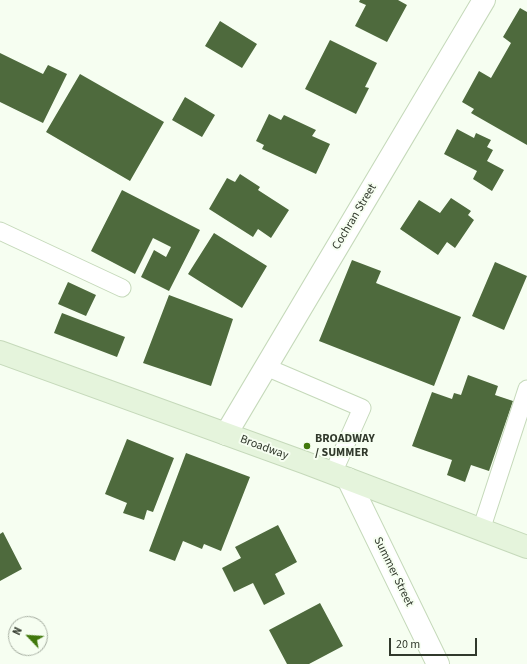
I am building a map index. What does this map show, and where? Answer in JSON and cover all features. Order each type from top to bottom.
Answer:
[{"type":"main road","name":"Broadway","points":[[0,352],[340,476],[527,547]]},
{"type":"street","name":"Cochran Street","points":[[226,434],[484,0]]},
{"type":"street","name":"Summer Street","points":[[340,476],[438,664]]},
{"type":"lane","points":[[0,231],[122,288]]},
{"type":"lane","points":[[266,367],[362,408],[340,476]]},
{"type":"lane","points":[[481,530],[527,389]]},
{"type":"building","points":[[360,0],[398,0],[407,5],[387,42],[355,26],[366,5],[359,2]]},
{"type":"building","points":[[520,8],[527,12],[527,145],[471,113],[474,109],[462,102],[479,71],[491,78],[511,43],[503,37]]},
{"type":"building","points":[[220,21],[257,44],[242,68],[205,46]]},
{"type":"building","points":[[330,40],[377,63],[365,87],[369,88],[356,114],[305,89]]},
{"type":"building","points":[[0,53],[43,74],[48,65],[67,74],[43,123],[0,102]]},
{"type":"building","points":[[80,74],[164,122],[130,181],[46,132]]},
{"type":"building","points":[[185,97],[215,115],[202,137],[172,120]]},
{"type":"building","points":[[269,114],[281,120],[284,115],[316,130],[312,136],[330,144],[316,174],[262,149],[264,145],[256,141]]},
{"type":"building","points":[[457,129],[474,138],[476,133],[491,140],[487,147],[493,150],[487,161],[504,170],[492,191],[473,179],[477,171],[444,154]]},
{"type":"building","points":[[240,174],[260,187],[258,190],[289,210],[271,238],[258,229],[253,237],[209,209],[227,178],[235,182]]},
{"type":"building","points":[[122,190],[200,230],[169,291],[141,277],[154,250],[166,257],[171,247],[153,238],[135,274],[91,251]]},
{"type":"building","points":[[451,198],[471,211],[468,215],[474,220],[455,248],[447,242],[438,255],[400,229],[419,200],[440,213]]},
{"type":"building","points":[[214,233],[267,266],[242,308],[188,274]]},
{"type":"building","points":[[352,260],[381,271],[376,283],[461,317],[434,386],[319,341]]},
{"type":"building","points":[[495,262],[527,276],[504,330],[472,316]]},
{"type":"building","points":[[68,282],[96,295],[86,316],[58,304]]},
{"type":"building","points":[[169,295],[233,319],[211,386],[143,363]]},
{"type":"building","points":[[62,313],[125,337],[117,357],[54,333]]},
{"type":"building","points":[[468,375],[498,386],[495,395],[513,401],[489,471],[471,465],[465,482],[447,475],[452,460],[412,446],[432,392],[452,399],[454,393],[461,395]]},
{"type":"building","points":[[127,439],[174,458],[153,512],[147,510],[144,520],[123,513],[127,503],[105,494]]},
{"type":"building","points":[[186,453],[250,477],[221,551],[204,544],[202,549],[183,541],[175,561],[149,551]]},
{"type":"building","points":[[278,525],[297,562],[275,574],[285,594],[264,605],[253,583],[234,592],[222,568],[241,558],[235,547]]},
{"type":"building","points":[[3,532],[22,569],[0,581],[0,534]]},
{"type":"building","points":[[320,603],[343,646],[309,664],[287,664],[269,630]]},
{"type":"place","name":"BROADWAY / SUMMER","points":[[307,446]]}]
